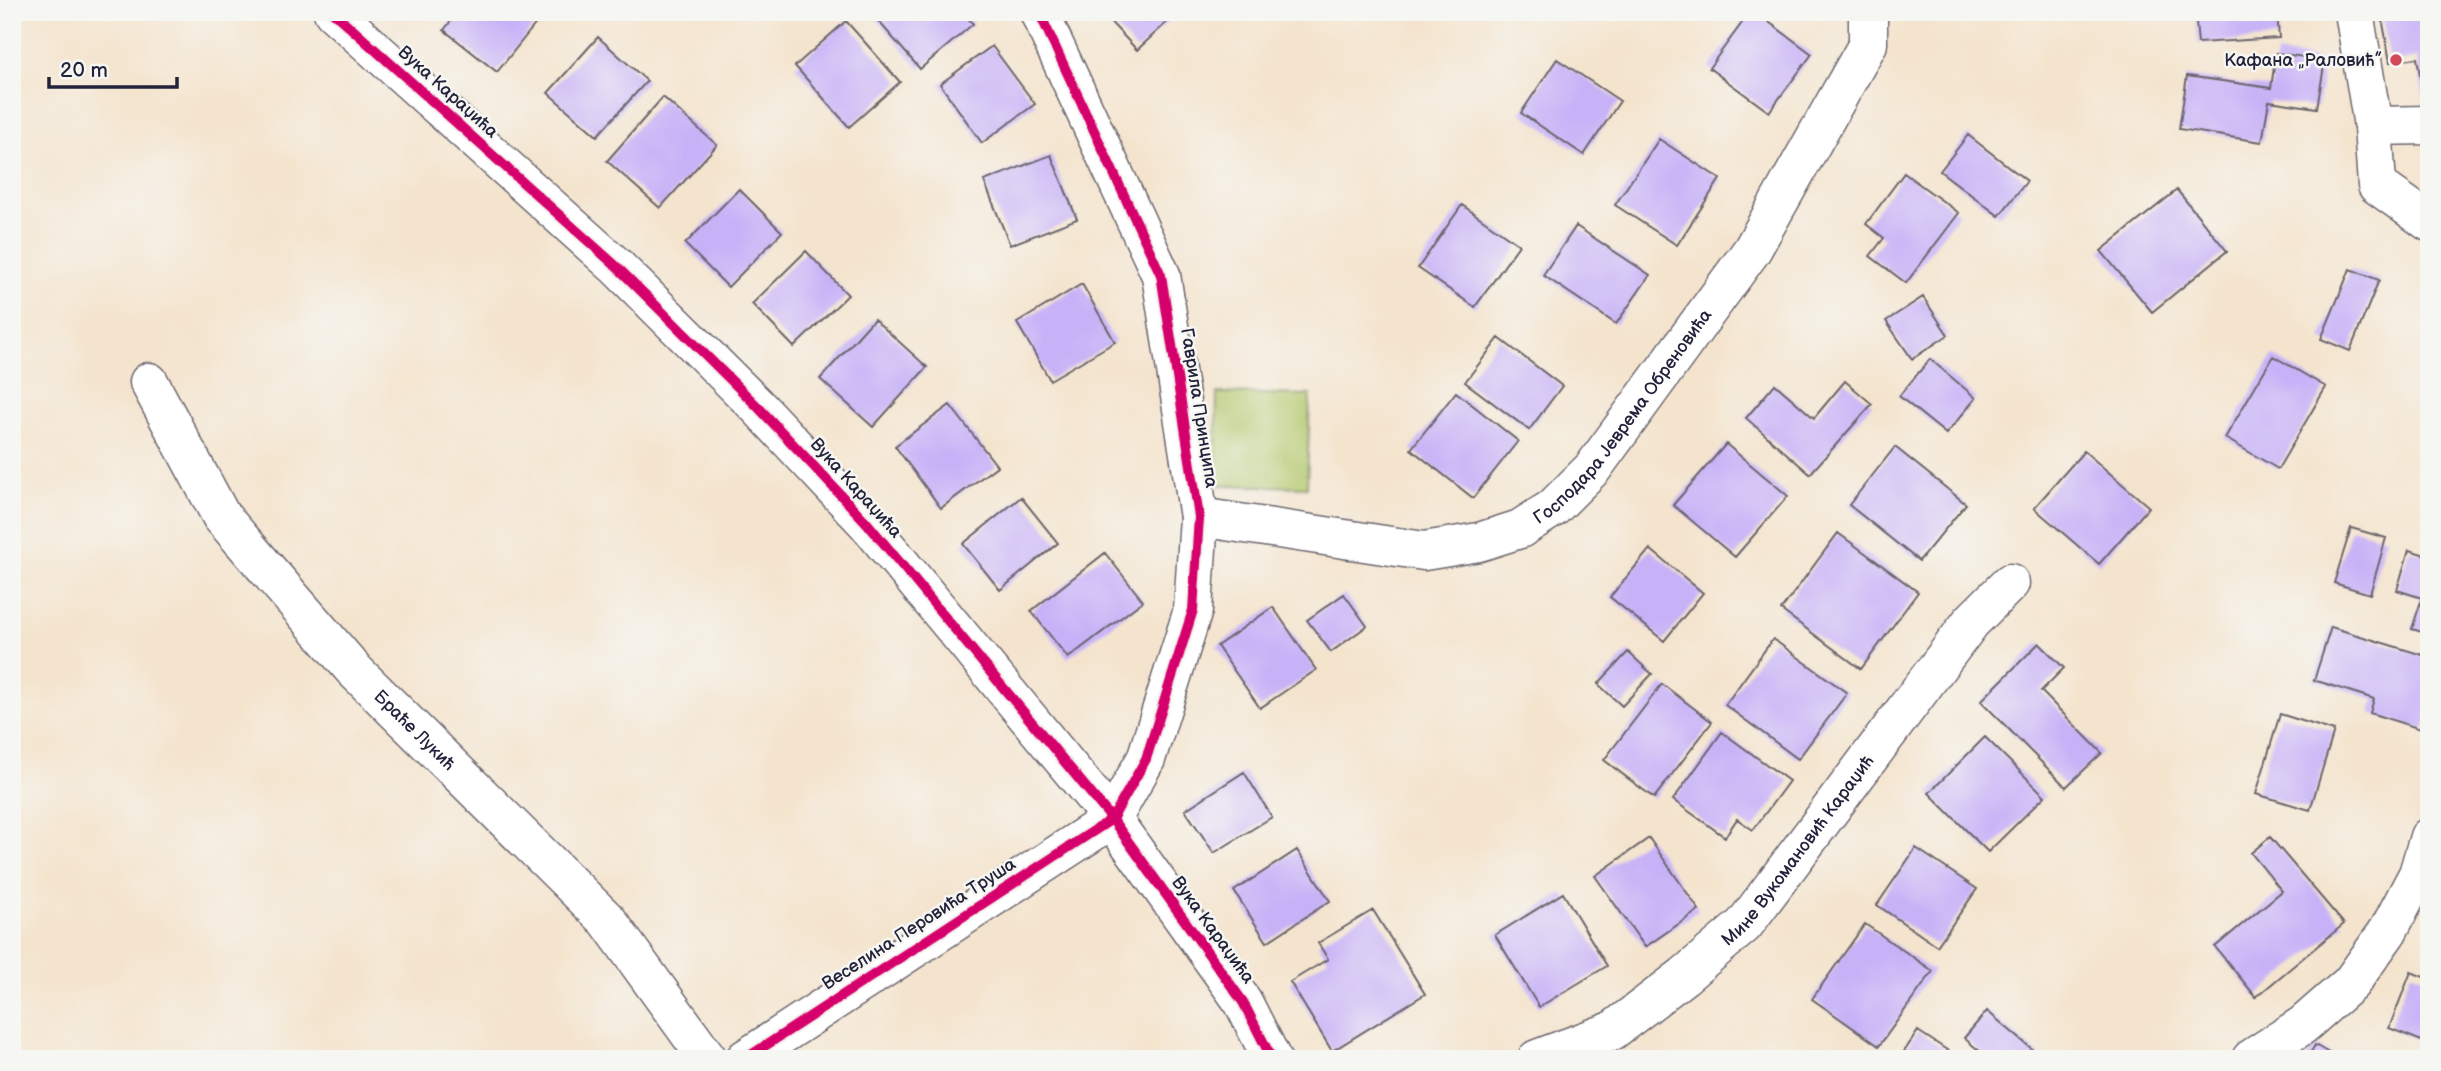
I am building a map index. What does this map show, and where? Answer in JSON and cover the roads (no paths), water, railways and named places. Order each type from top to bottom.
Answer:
[{"type":"street","name":"Вука Караџића","points":[[333,12],[616,266],[759,408],[867,523],[1112,819],[1243,1002],[1272,1059]]},
{"type":"street","name":"Гаврила Принципа","points":[[1038,12],[1160,275],[1199,517],[1194,610],[1146,759],[1112,819]]},
{"type":"street","name":"Господара Јеврема Обреновића","points":[[1199,517],[1424,551],[1479,542],[1520,529],[1553,508],[1593,468],[1752,250],[1868,44],[1868,12]]},
{"type":"street","points":[[2354,12],[2373,126],[2377,185],[2429,222]]},
{"type":"street","points":[[2373,126],[2429,125]]},
{"type":"street","name":"Браће Лукић","points":[[149,382],[221,516],[354,670],[608,921],[709,1059]]},
{"type":"street","name":"Мине Вукомановић Караџић","points":[[1537,1059],[1612,1031],[1684,976],[1744,925],[1971,622],[2010,583]]},
{"type":"street","name":"Веселина Перовића Труша","points":[[745,1059],[1112,819]]},
{"type":"street","points":[[2251,1059],[2303,1025],[2350,983],[2388,930],[2418,874],[2429,837]]},
{"type":"place","name":"Кафана „Раловић”","points":[[2396,60]]}]
